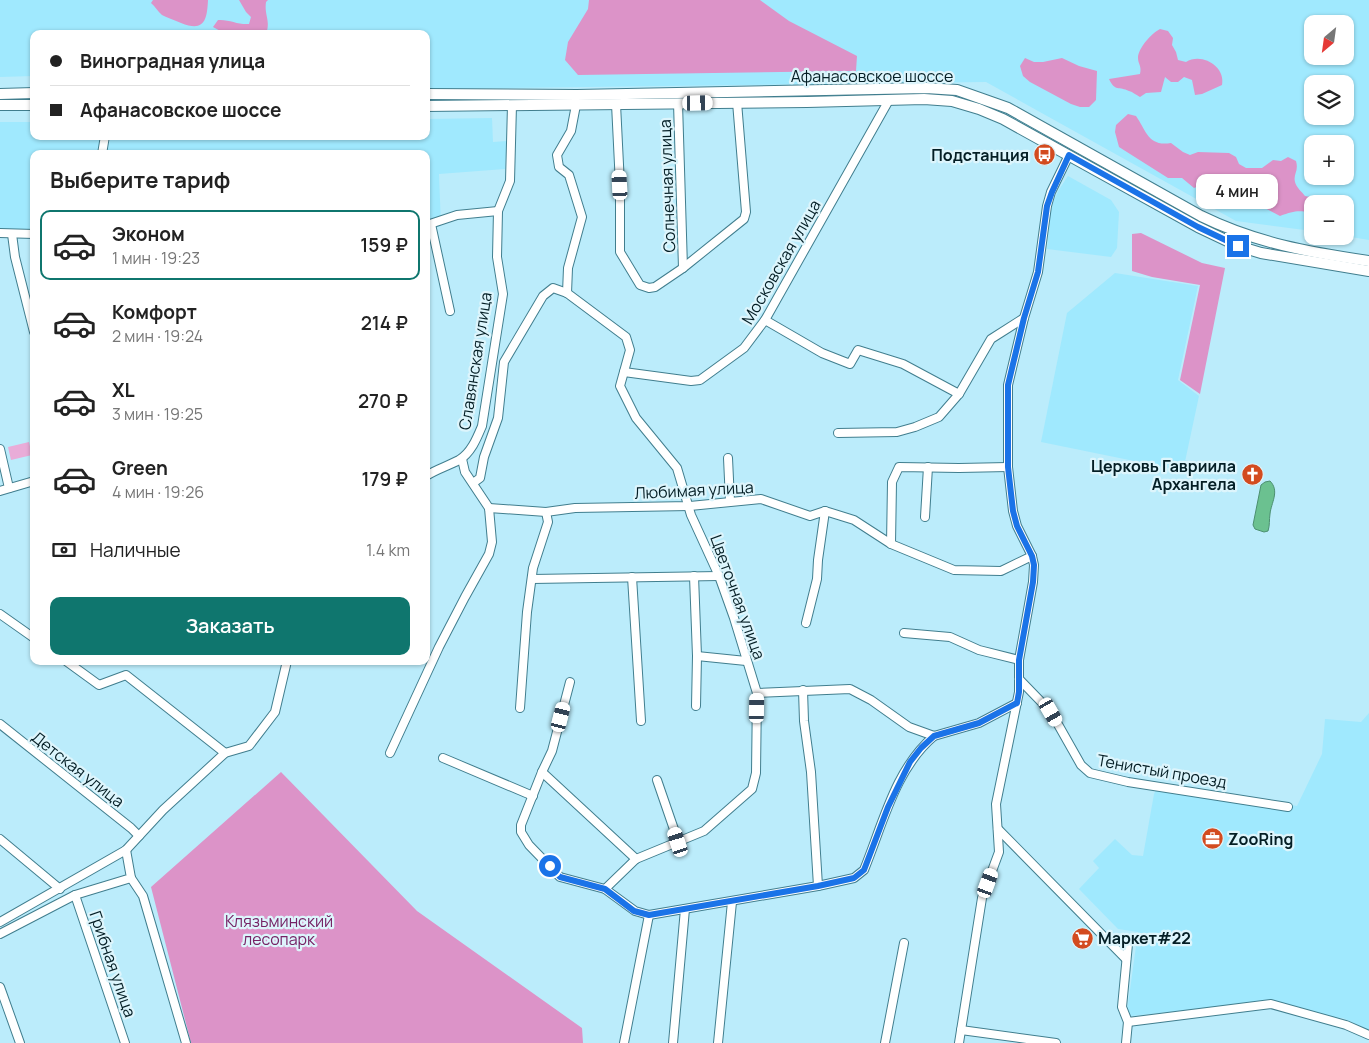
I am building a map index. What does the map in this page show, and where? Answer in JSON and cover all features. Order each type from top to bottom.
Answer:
[{"type":"main road","name":"Афанасовское шоссе","points":[[430,94],[577,94],[926,88],[957,90],[1008,108],[1201,216],[1228,229],[1280,245],[1369,261]]},
{"type":"main road","points":[[0,94],[30,93]]},
{"type":"main road","name":"Афанасовское шоссе","points":[[430,106],[924,99],[952,101],[1003,119],[1198,227],[1238,246],[1261,253],[1369,271]]},
{"type":"main road","points":[[0,105],[30,105]]},
{"type":"street","name":"Московская улица","points":[[624,372],[691,381],[700,380],[744,348],[765,320],[889,100]]},
{"type":"street","points":[[616,104],[621,254],[640,285],[644,288],[655,287],[683,268],[742,221],[745,216],[738,102]]},
{"type":"street","name":"Солнечная улица","points":[[678,103],[683,268]]},
{"type":"street","points":[[473,482],[480,478],[484,458],[498,418],[504,362],[542,296],[553,288],[567,293],[568,268],[582,217],[569,174],[559,167],[557,155],[571,131],[576,104]]},
{"type":"street","name":"Славянская улица","points":[[430,472],[462,459],[474,444],[482,426],[503,294],[497,257],[498,211],[510,181],[512,105]]},
{"type":"street","points":[[959,1043],[982,898],[999,852],[996,804],[1017,703],[1019,660],[1033,582],[1034,565],[1032,556],[1017,526],[1013,511],[1008,467],[1008,385],[1024,318],[1038,272],[1047,206],[1069,155]]},
{"type":"street","points":[[430,224],[457,215],[498,211]]},
{"type":"street","points":[[0,233],[30,234]]},
{"type":"street","points":[[430,233],[450,311]]},
{"type":"street","points":[[12,234],[15,257],[30,316]]},
{"type":"street","name":"Цветочная улица","points":[[567,293],[626,337],[630,350],[620,386],[636,418],[677,468],[691,514],[719,576],[757,692]]},
{"type":"street","points":[[838,433],[897,432],[939,417],[959,394],[991,339],[1024,318]]},
{"type":"street","points":[[765,320],[822,353],[850,364],[858,350],[903,364],[959,394]]},
{"type":"street","points":[[0,450],[9,488]]},
{"type":"street","points":[[728,458],[730,501]]},
{"type":"street","points":[[390,753],[465,596],[481,571],[492,542],[489,508],[465,472],[462,459]]},
{"type":"street","points":[[890,544],[892,482],[899,466],[928,468],[1008,467]]},
{"type":"street","points":[[925,517],[928,468]]},
{"type":"street","points":[[0,491],[30,482]]},
{"type":"street","name":"Любимая улица","points":[[489,508],[546,512],[575,508],[690,506],[760,499],[810,516],[825,511],[854,520],[890,544],[954,570],[1001,571],[1032,556]]},
{"type":"street","points":[[806,623],[817,579],[825,511]]},
{"type":"street","points":[[520,708],[527,612],[533,568],[548,522],[546,512]]},
{"type":"street","points":[[694,576],[697,656],[696,706]]},
{"type":"street","points":[[532,579],[719,576]]},
{"type":"street","points":[[632,577],[641,721]]},
{"type":"street","points":[[0,614],[30,635]]},
{"type":"street","points":[[904,633],[950,637],[979,650],[1019,660]]},
{"type":"street","points":[[697,656],[746,661]]},
{"type":"street","points":[[72,665],[99,685],[126,675],[225,753]]},
{"type":"street","points":[[0,922],[126,850],[162,810],[225,753],[249,746],[275,712],[286,665]]},
{"type":"street","name":"Тенистый проезд","points":[[1019,679],[1051,712],[1081,765],[1090,773],[1128,782],[1288,807]]},
{"type":"street","points":[[570,682],[552,751],[521,826],[521,832],[529,845],[560,877],[605,889],[634,911],[649,915],[732,902],[854,878],[864,870],[888,807],[910,762],[921,748],[934,736],[979,723],[1017,703]]},
{"type":"street","points":[[803,690],[804,721],[811,772],[818,886]]},
{"type":"street","points":[[605,889],[636,859],[704,831],[752,789],[756,773],[757,692],[850,690],[871,700],[909,726],[934,736]]},
{"type":"street","name":"Детская улица","points":[[0,724],[131,828],[138,836]]},
{"type":"street","points":[[443,758],[533,796]]},
{"type":"street","points":[[542,772],[636,859]]},
{"type":"street","points":[[657,780],[678,842]]},
{"type":"street","points":[[998,829],[1126,959]]},
{"type":"street","points":[[0,838],[60,889]]},
{"type":"street","points":[[126,850],[131,878],[143,896],[186,1043]]},
{"type":"street","points":[[0,934],[75,895],[131,878]]},
{"type":"street","name":"Грибная улица","points":[[75,895],[126,1043]]},
{"type":"street","points":[[718,1043],[732,902]]},
{"type":"street","points":[[673,1043],[685,909]]},
{"type":"street","points":[[624,1043],[649,915]]},
{"type":"street","points":[[885,1043],[904,943]]},
{"type":"street","points":[[1126,1043],[1128,1022],[1122,1007],[1128,944]]},
{"type":"street","points":[[0,987],[20,1043]]},
{"type":"street","points":[[1128,1022],[1271,1004],[1346,1025],[1369,1035]]},
{"type":"street","points":[[961,1030],[1056,1043]]},
{"type":"shaded area","points":[[0,0],[1369,0],[1369,240],[1354,238],[1354,195],[1304,195],[1304,230],[1236,221],[986,82],[430,89],[430,30],[30,30],[30,76],[0,77]]},
{"type":"shaded area","points":[[492,118],[493,142],[507,141],[505,169],[439,174],[441,226],[430,229],[430,150],[108,150],[110,140],[430,140],[430,119]]},
{"type":"shaded area","points":[[0,122],[30,122],[30,140],[101,140],[98,150],[30,150],[30,231],[0,231]]},
{"type":"shaded area","points":[[1068,176],[1111,200],[1119,212],[1117,248],[1111,257],[1047,249],[1051,208],[1058,191]]},
{"type":"shaded area","points":[[1115,273],[1198,286],[1178,380],[1199,396],[1183,471],[1041,442],[1067,313]]},
{"type":"shaded area","points":[[29,442],[30,455],[11,460],[8,447]]},
{"type":"shaded area","points":[[1270,481],[1275,493],[1269,529],[1264,532],[1255,529],[1253,525],[1261,485]]},
{"type":"shaded area","points":[[1369,713],[1369,1030],[1343,1018],[1329,1017],[1275,1001],[1131,1016],[1127,1011],[1138,932],[1118,929],[1079,889],[1099,868],[1093,861],[1115,839],[1132,855],[1143,856],[1154,794],[1159,783],[1297,806],[1322,754],[1325,719],[1361,722]]},
{"type":"green space","points":[[153,0],[208,0],[207,14],[203,23],[199,25],[181,23],[162,15],[151,3]]},
{"type":"green space","points":[[239,0],[268,0],[266,2],[267,30],[219,30],[213,27],[218,20],[249,24],[251,17]]},
{"type":"green space","points":[[589,0],[760,0],[789,21],[857,56],[856,71],[578,75],[565,60],[568,42],[588,9]]},
{"type":"green space","points":[[1160,29],[1168,31],[1173,38],[1172,45],[1178,60],[1186,62],[1192,59],[1199,59],[1211,63],[1220,72],[1222,85],[1195,95],[1192,80],[1184,77],[1178,82],[1171,82],[1165,77],[1161,92],[1146,93],[1140,97],[1130,91],[1113,86],[1109,79],[1140,74],[1141,69],[1138,58],[1140,50],[1150,37]]},
{"type":"green space","points":[[1025,58],[1034,62],[1043,62],[1062,58],[1079,66],[1097,71],[1096,100],[1089,107],[1080,107],[1030,82],[1023,76],[1020,66]]},
{"type":"green space","points":[[1128,114],[1136,116],[1152,140],[1163,144],[1171,143],[1190,155],[1198,152],[1229,153],[1236,157],[1239,164],[1246,168],[1262,168],[1273,160],[1281,161],[1288,157],[1296,161],[1295,179],[1298,188],[1304,195],[1304,212],[1289,213],[1280,216],[1259,205],[1243,201],[1239,195],[1224,193],[1215,180],[1194,188],[1182,178],[1168,178],[1119,147],[1115,132],[1116,125]]},
{"type":"green space","points":[[1141,233],[1202,263],[1225,268],[1200,394],[1180,380],[1200,285],[1152,277],[1132,271],[1132,234]]},
{"type":"green space","name":"Клязьминский лесопарк","points":[[281,772],[417,911],[582,1028],[583,1043],[191,1043],[151,887]]},
{"type":"place","name":"Подстанция","points":[[1045,155]]},
{"type":"place","name":"Церковь Гавриила Архангела","points":[[1252,475]]},
{"type":"place","name":"ZooRing","points":[[1212,839]]},
{"type":"place","name":"Маркет#22","points":[[1082,938]]},
{"type":"route","points":[[550,866],[560,877],[605,889],[634,911],[649,915],[818,886],[854,878],[860,874],[864,870],[888,807],[910,762],[921,748],[934,736],[979,723],[1017,703],[1019,660],[1033,582],[1034,565],[1032,556],[1017,526],[1013,511],[1008,467],[1008,385],[1024,318],[1038,272],[1047,206],[1069,155],[1198,227],[1238,246]]}]
